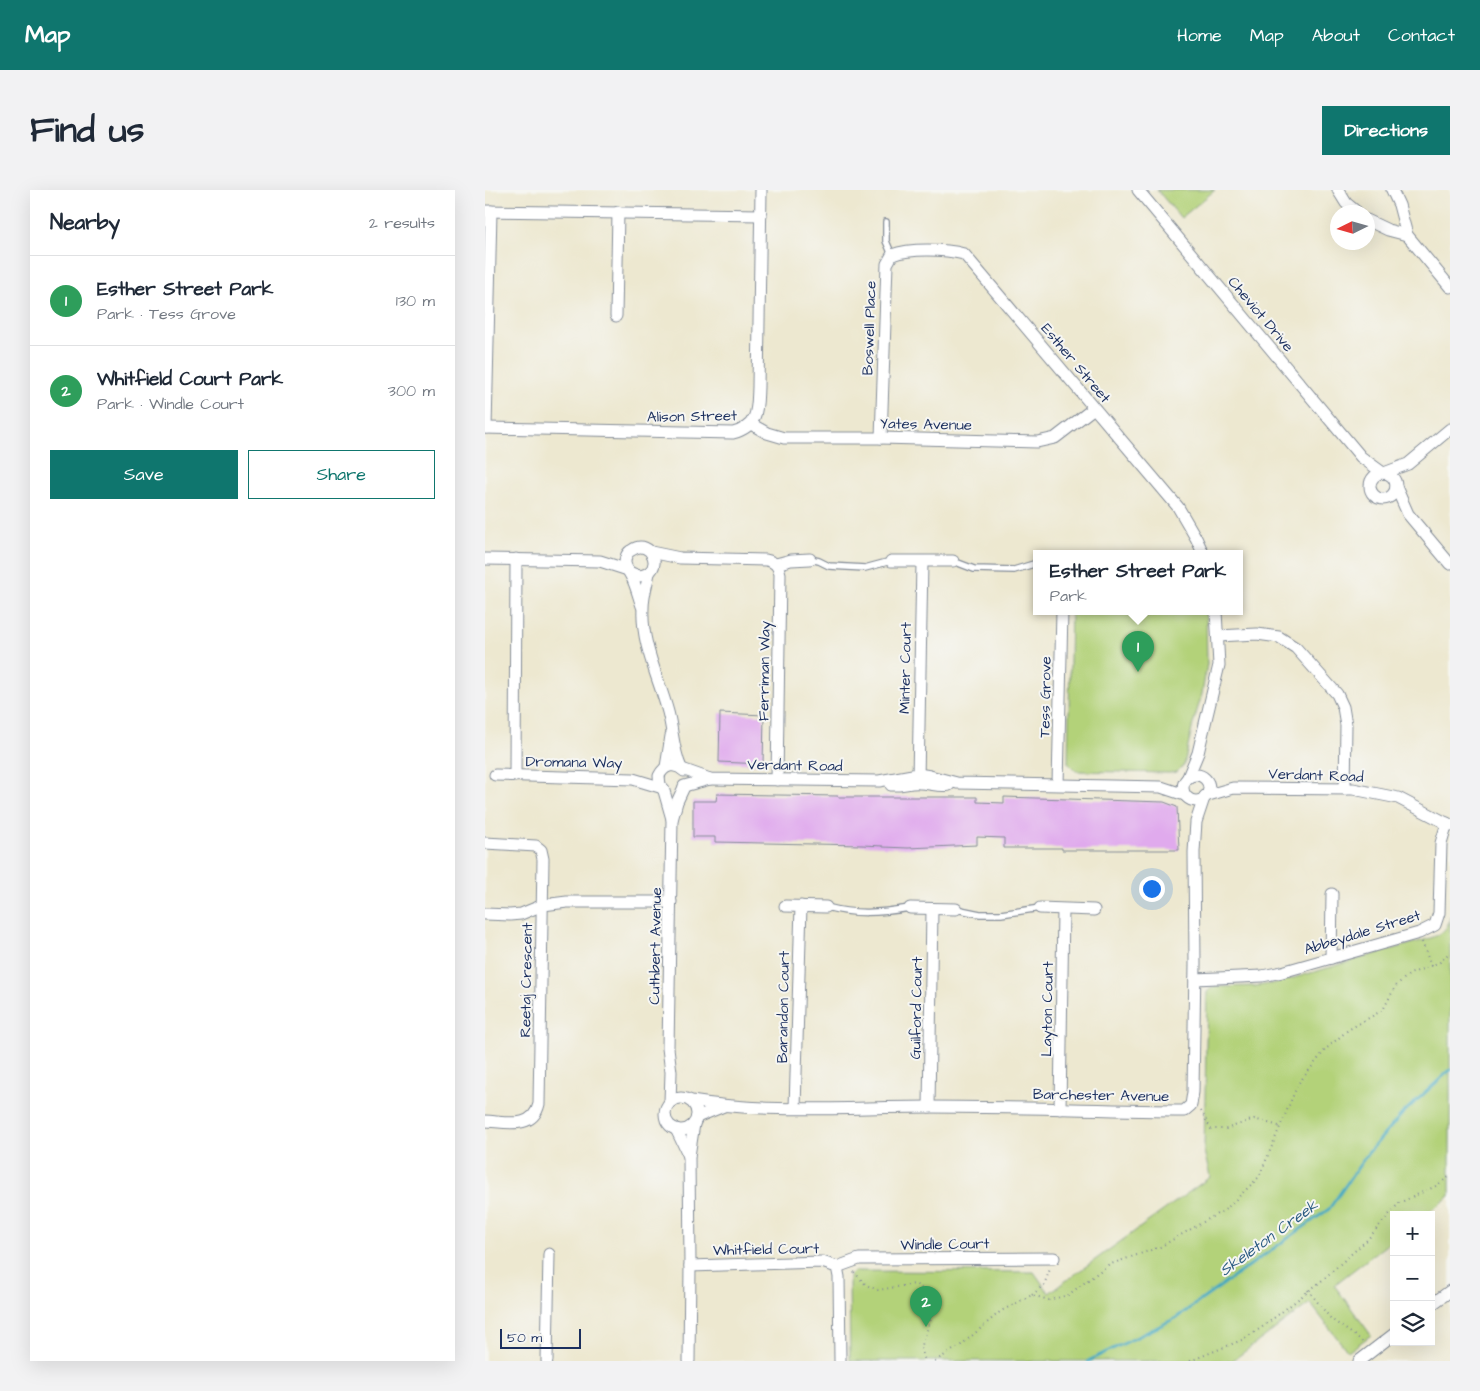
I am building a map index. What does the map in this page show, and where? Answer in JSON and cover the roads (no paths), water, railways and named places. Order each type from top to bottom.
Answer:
[{"type":"street","name":"Alison Street","points":[[486,428],[733,433],[745,430],[755,416],[758,387],[761,190]]},
{"type":"street","name":"Cheviot Drive","points":[[1139,190],[1361,457],[1384,473]]},
{"type":"street","points":[[1338,190],[1348,205]]},
{"type":"street","points":[[1392,190],[1399,205],[1407,235],[1450,287]]},
{"type":"street","points":[[486,428],[488,211],[761,215]]},
{"type":"street","points":[[616,316],[618,212]]},
{"type":"street","points":[[1375,224],[1388,230],[1407,235]]},
{"type":"street","name":"Esther Street","points":[[892,255],[908,251],[955,252],[964,254],[970,259],[1178,507],[1202,550]]},
{"type":"street","name":"Boswell Place","points":[[881,438],[886,274],[887,264],[892,255]]},
{"type":"street","name":"Yates Avenue","points":[[751,424],[767,433],[785,438],[881,438],[1037,442],[1055,438],[1094,408]]},
{"type":"street","points":[[1409,514],[1373,496],[1370,488],[1372,478],[1408,464],[1450,429]]},
{"type":"street","name":"Cheviot Drive","points":[[1361,457],[1370,488]]},
{"type":"street","points":[[1382,500],[1391,497],[1408,464]]},
{"type":"street","points":[[1384,473],[1393,478],[1409,514],[1450,564]]},
{"type":"street","points":[[600,561],[641,547],[651,552],[680,558],[766,560],[775,564],[791,560],[811,559]]},
{"type":"street","points":[[631,550],[625,562],[643,608]]},
{"type":"street","points":[[651,552],[654,561],[643,608],[644,629],[669,715],[671,735],[681,769],[686,777],[684,787],[672,793],[663,788],[659,781],[659,776],[665,767],[671,735]]},
{"type":"street","points":[[485,559],[600,561],[639,576],[680,558]]},
{"type":"street","name":"Dromana Way","points":[[515,776],[516,559]]},
{"type":"street","points":[[891,561],[953,562]]},
{"type":"street","name":"Minter Court","points":[[918,778],[922,562]]},
{"type":"street","name":"Ferriman Way","points":[[775,564],[779,568],[780,574],[777,780]]},
{"type":"street","name":"Tess Grove","points":[[1058,784],[1062,615]]},
{"type":"street","points":[[1198,752],[1204,778],[1209,788],[1205,797],[1195,801],[1186,796],[1183,786],[1198,752],[1219,665],[1216,615]]},
{"type":"street","points":[[1218,636],[1257,634],[1279,637],[1296,648],[1337,694],[1343,707],[1346,724],[1345,789]]},
{"type":"street","points":[[665,767],[674,765],[681,769]]},
{"type":"street","name":"Dromana Way","points":[[633,779],[665,767]]},
{"type":"street","name":"Verdant Road","points":[[681,769],[710,779]]},
{"type":"street","points":[[1187,778],[1196,775],[1204,778]]},
{"type":"street","name":"Dromana Way","points":[[490,776],[633,779],[663,788]]},
{"type":"street","name":"Verdant Road","points":[[684,787],[710,779],[879,781],[930,776],[957,783],[1161,787],[1186,796]]},
{"type":"street","name":"Verdant Road","points":[[1161,787],[1187,778]]},
{"type":"street","name":"Verdant Road","points":[[1204,778],[1233,788]]},
{"type":"street","name":"Cuthbert Avenue","points":[[670,1102],[671,1072],[668,1048],[672,820],[684,787]]},
{"type":"street","name":"Cuthbert Avenue","points":[[663,788],[672,820]]},
{"type":"street","name":"Verdant Road","points":[[1205,797],[1233,788],[1353,789],[1399,798],[1449,824]]},
{"type":"street","name":"Barchester Avenue","points":[[1186,796],[1196,822]]},
{"type":"street","name":"Barchester Avenue","points":[[687,1099],[724,1106],[795,1108],[929,1107],[1184,1111],[1191,1102],[1193,1092],[1196,822],[1205,797]]},
{"type":"street","name":"Abbeydale Street","points":[[1195,979],[1262,976],[1419,933],[1435,925],[1439,913],[1441,843],[1449,824]]},
{"type":"street","name":"Reetaj Crescent","points":[[485,843],[530,844],[541,850],[543,859],[539,1104],[537,1113],[524,1122],[485,1121]]},
{"type":"street","points":[[1331,958],[1332,894]]},
{"type":"street","points":[[485,914],[521,914],[543,905],[567,902],[671,902]]},
{"type":"street","points":[[785,906],[825,907]]},
{"type":"street","name":"Barandon Court","points":[[795,1108],[801,906]]},
{"type":"street","points":[[910,908],[956,909]]},
{"type":"street","name":"Guilford Court","points":[[929,1107],[932,908]]},
{"type":"street","points":[[1039,908],[1094,910]]},
{"type":"street","name":"Layton Court","points":[[1060,1109],[1063,910]]},
{"type":"street","name":"Cuthbert Avenue","points":[[671,1072],[687,1099]]},
{"type":"street","points":[[689,1156],[676,1129],[667,1122],[665,1117],[665,1112],[670,1102],[678,1098],[687,1099],[695,1105],[695,1120],[689,1156],[689,1361]]},
{"type":"street","name":"Barchester Avenue","points":[[695,1120],[724,1106]]},
{"type":"street","points":[[676,1129],[686,1129],[695,1120]]},
{"type":"street","points":[[547,1361],[549,1254]]},
{"type":"street","name":"Windle Court","points":[[843,1265],[859,1259],[1054,1258]]},
{"type":"street","name":"Whitfield Court","points":[[690,1266],[822,1262],[843,1265],[839,1277],[840,1361]]},
{"type":"street","points":[[1435,1302],[1450,1291]]},
{"type":"street","points":[[1359,1361],[1373,1357],[1390,1338]]},
{"type":"lane","name":"Boswell Place","points":[[886,222],[886,241],[892,255]]},
{"type":"lane","points":[[811,559],[829,566],[865,568],[891,561]]},
{"type":"lane","points":[[953,562],[974,569],[993,570],[1014,570],[1033,564]]},
{"type":"lane","points":[[825,907],[846,912],[880,913],[910,908]]},
{"type":"lane","points":[[956,909],[980,914],[1001,914],[1039,908]]},
{"type":"waterway","name":"Skeleton Creek","points":[[1088,1361],[1176,1318],[1329,1209],[1368,1153],[1403,1113],[1450,1070]]},
{"type":"place","name":"Esther Street Park","points":[[1138,672]]},
{"type":"place","name":"Whitfield Court Park","points":[[926,1327]]}]
